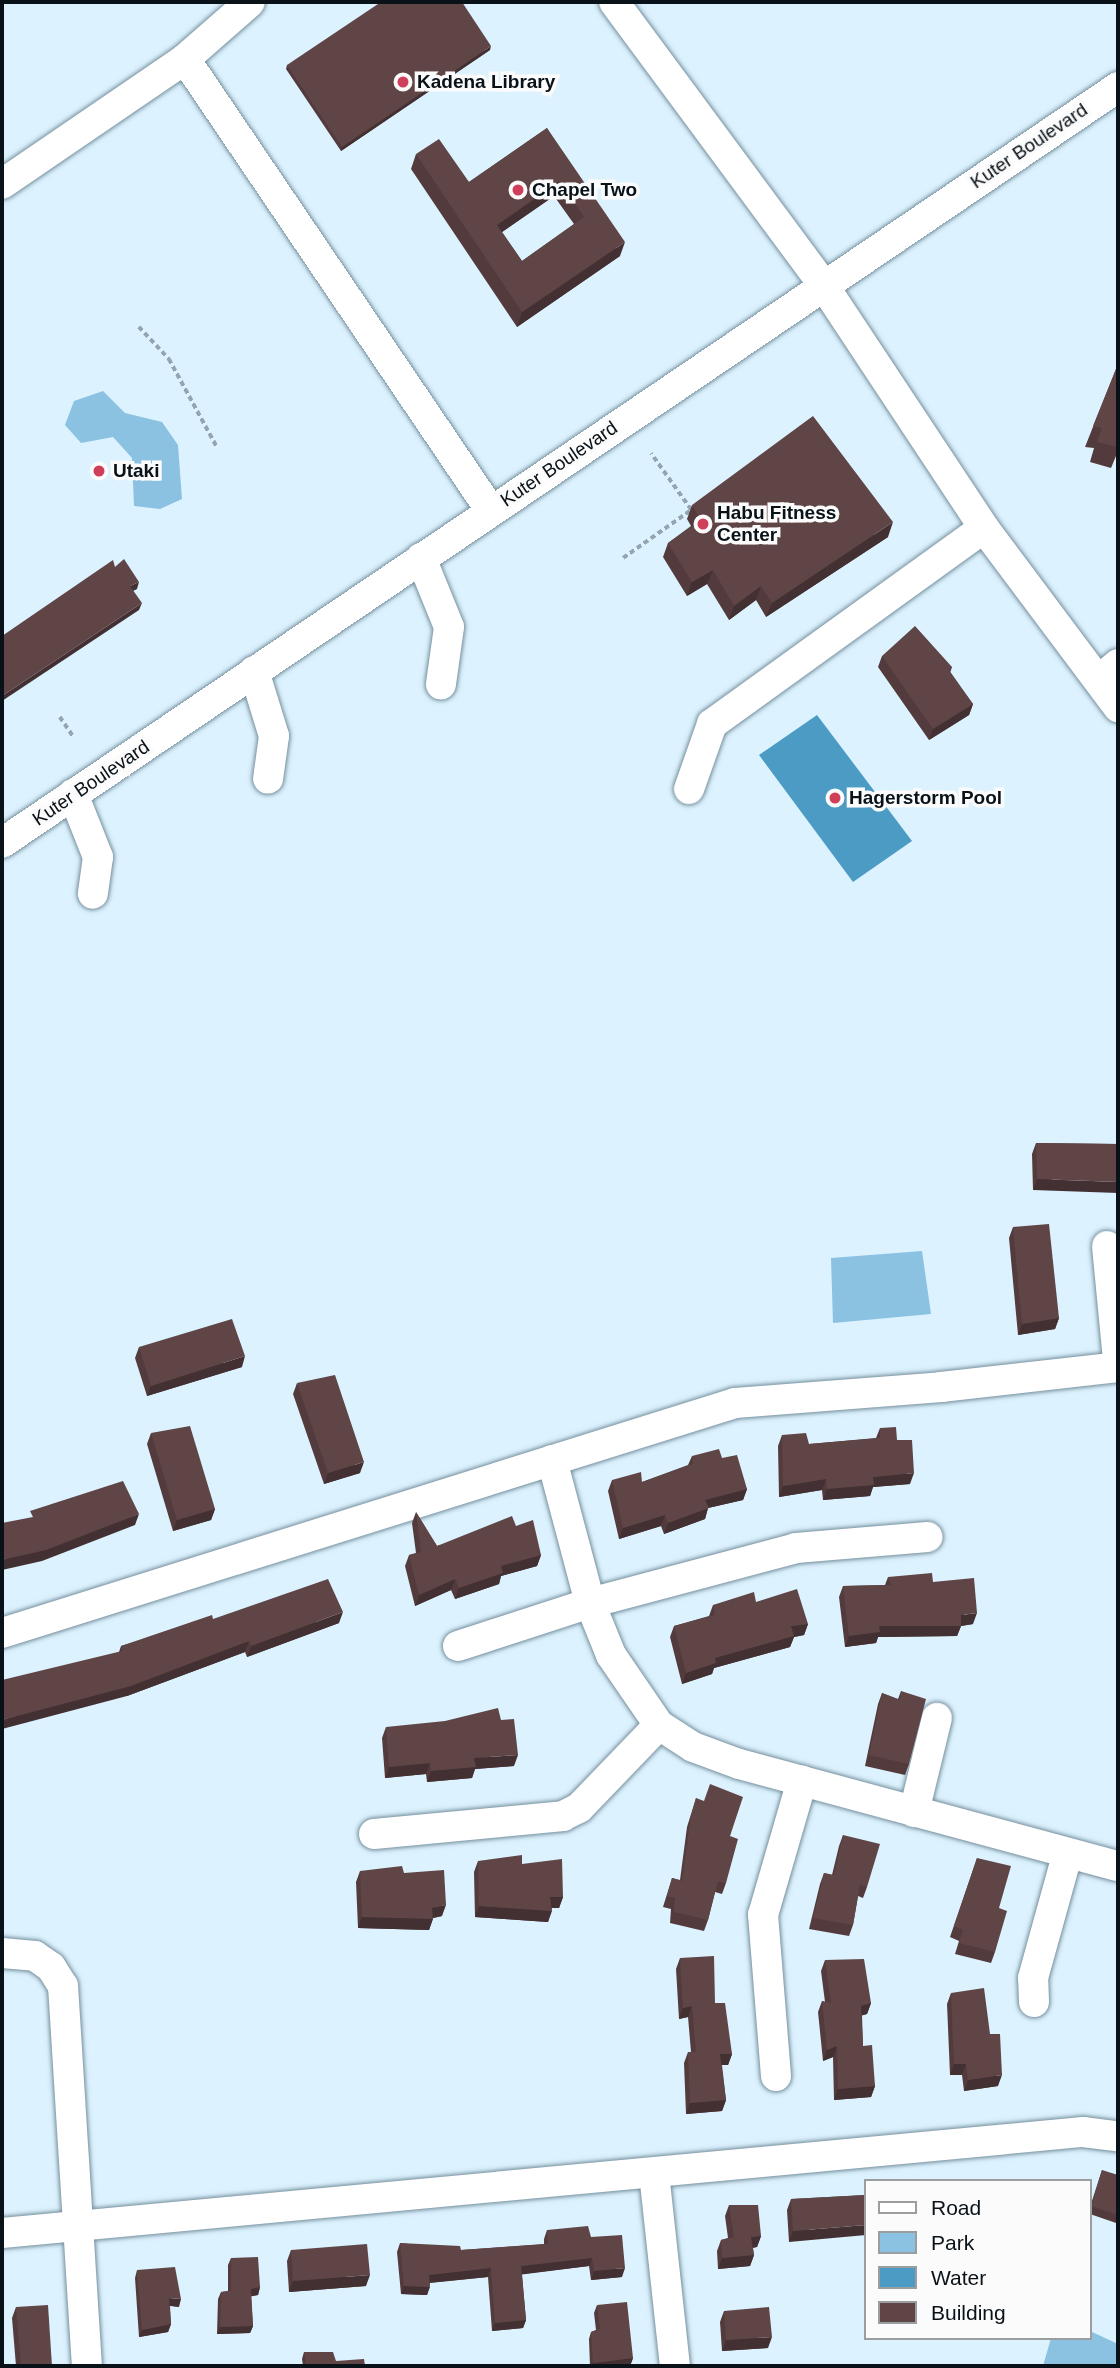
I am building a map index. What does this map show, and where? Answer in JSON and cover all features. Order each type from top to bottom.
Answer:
[{"type":"street","points":[[2,184],[185,59],[250,2]]},
{"type":"street","points":[[614,2],[822,283],[984,528],[1109,672],[1118,707]]},
{"type":"street","points":[[185,59],[491,510]]},
{"type":"street","name":"Kuter Boulevard","points":[[2,843],[822,283],[1118,87]]},
{"type":"street","points":[[689,789],[712,724],[984,528]]},
{"type":"street","points":[[421,558],[449,628],[441,684]]},
{"type":"street","points":[[254,671],[274,736],[268,779]]},
{"type":"street","points":[[73,794],[98,856],[93,894]]},
{"type":"street","points":[[1107,1246],[1118,1360]]},
{"type":"street","points":[[2,1633],[736,1403],[941,1387],[1118,1367]]},
{"type":"street","points":[[552,1460],[590,1603],[611,1655],[659,1726],[693,1747],[802,1781],[1118,1866]]},
{"type":"street","points":[[458,1646],[590,1603],[796,1548],[928,1538]]},
{"type":"street","points":[[914,1812],[937,1718]]},
{"type":"street","points":[[374,1834],[563,1816],[579,1808],[659,1726]]},
{"type":"street","points":[[776,2076],[763,1915],[802,1781]]},
{"type":"street","points":[[1034,2002],[1033,1978],[1067,1854]]},
{"type":"street","points":[[2,1953],[36,1956],[51,1968],[63,1986],[75,2228],[87,2366]]},
{"type":"street","points":[[2,2232],[75,2228],[1083,2132],[1118,2136]]},
{"type":"street","points":[[654,2173],[675,2366]]},
{"type":"path","points":[[139,327],[169,359],[217,447]]},
{"type":"path","points":[[623,558],[691,510],[652,454]]},
{"type":"path","points":[[60,717],[73,736]]},
{"type":"green space","points":[[103,391],[125,413],[162,422],[178,445],[182,499],[160,509],[134,506],[132,458],[113,437],[81,443],[65,425],[74,401]]},
{"type":"green space","points":[[922,1251],[931,1314],[833,1323],[831,1258]]},
{"type":"green space","points":[[1092,2332],[1118,2344],[1118,2366],[1043,2366],[1050,2340],[1092,2340]]},
{"type":"water","name":"Hagerstorm Pool","points":[[817,715],[912,841],[853,882],[759,755]]},
{"type":"building","points":[[381,2],[462,2],[491,46],[342,147],[287,65]]},
{"type":"building","points":[[547,128],[625,242],[522,312],[416,154],[439,139],[469,182]],"holes":[[[560,181],[584,217],[522,261],[497,225]]]},
{"type":"building","points":[[1118,364],[1118,447],[1097,442],[1102,428],[1093,426]]},
{"type":"building","points":[[813,416],[893,522],[772,603],[761,586],[734,606],[713,570],[692,582],[668,543],[701,520],[692,505]]},
{"type":"building","points":[[124,559],[139,582],[130,586],[142,603],[2,696],[2,636],[113,560],[115,567]]},
{"type":"building","points":[[915,626],[952,667],[949,670],[973,704],[933,729],[882,656]]},
{"type":"building","points":[[1036,1143],[1118,1144],[1118,1182],[1037,1179]]},
{"type":"building","points":[[1049,1224],[1059,1318],[1022,1324],[1013,1227]]},
{"type":"building","points":[[232,1319],[245,1356],[151,1386],[139,1347]]},
{"type":"building","points":[[335,1375],[364,1462],[328,1473],[297,1383]]},
{"type":"building","points":[[190,1426],[215,1509],[177,1520],[151,1433]]},
{"type":"building","points":[[896,1427],[897,1440],[912,1440],[914,1473],[873,1477],[874,1485],[827,1489],[826,1479],[783,1486],[782,1435],[806,1433],[809,1444],[880,1438],[880,1428]]},
{"type":"building","points":[[719,1449],[722,1458],[737,1455],[747,1489],[705,1500],[709,1508],[668,1523],[665,1515],[623,1528],[612,1480],[641,1472],[642,1482],[693,1464],[692,1456]]},
{"type":"building","points":[[123,1481],[139,1514],[46,1550],[2,1560],[2,1523],[33,1517],[30,1511]]},
{"type":"building","points":[[416,1512],[437,1546],[512,1516],[516,1526],[533,1520],[541,1555],[501,1566],[503,1573],[459,1588],[455,1579],[419,1595],[409,1555],[421,1552]]},
{"type":"building","points":[[932,1573],[933,1582],[974,1578],[977,1613],[961,1615],[961,1626],[879,1626],[880,1632],[849,1636],[843,1586],[891,1585],[888,1577]]},
{"type":"building","points":[[328,1579],[343,1612],[251,1646],[249,1641],[131,1686],[2,1720],[2,1680],[122,1651],[121,1646],[212,1615],[213,1619]]},
{"type":"building","points":[[797,1589],[808,1624],[791,1626],[794,1636],[715,1658],[716,1663],[686,1673],[674,1626],[715,1615],[713,1605],[754,1592],[756,1602]]},
{"type":"building","points":[[901,1691],[926,1699],[909,1764],[869,1755],[882,1693],[900,1700]]},
{"type":"building","points":[[498,1708],[501,1720],[514,1719],[518,1755],[474,1758],[476,1767],[431,1771],[430,1763],[389,1767],[386,1727],[445,1721]]},
{"type":"building","points":[[710,1784],[743,1797],[730,1836],[738,1839],[726,1883],[718,1881],[708,1920],[674,1912],[675,1898],[667,1896],[672,1878],[682,1881],[696,1798],[704,1801]]},
{"type":"building","points":[[843,1835],[880,1844],[867,1887],[860,1885],[853,1925],[813,1918],[824,1873],[834,1875]]},
{"type":"building","points":[[522,1855],[522,1864],[562,1859],[563,1897],[550,1897],[552,1911],[479,1906],[478,1861]]},
{"type":"building","points":[[977,1858],[1011,1866],[999,1908],[1007,1911],[995,1952],[959,1943],[963,1930],[954,1926]]},
{"type":"building","points":[[402,1866],[404,1873],[444,1870],[446,1905],[432,1908],[433,1919],[362,1917],[360,1871]]},
{"type":"building","points":[[714,1956],[715,2003],[725,2003],[732,2054],[720,2054],[726,2100],[690,2103],[688,2052],[696,2052],[692,2006],[683,2008],[680,1958]]},
{"type":"building","points":[[864,1959],[871,2003],[861,2006],[863,2046],[872,2045],[875,2086],[838,2089],[837,2046],[827,2050],[822,2001],[831,2003],[825,1960]]},
{"type":"building","points":[[984,1988],[990,2034],[1000,2034],[1002,2075],[968,2080],[966,2064],[954,2064],[951,1993]]},
{"type":"building","points":[[1102,2170],[1118,2175],[1118,2215],[1092,2206]]},
{"type":"building","points":[[864,2195],[864,2225],[793,2231],[791,2199]]},
{"type":"building","points":[[729,2205],[758,2205],[761,2236],[751,2237],[754,2255],[722,2258],[721,2240],[734,2237]]},
{"type":"building","points":[[588,2226],[591,2237],[622,2235],[625,2268],[594,2271],[592,2258],[521,2266],[526,2320],[495,2323],[491,2268],[429,2275],[430,2287],[404,2286],[400,2243],[460,2246],[461,2250],[548,2244],[547,2230]]},
{"type":"building","points":[[367,2244],[370,2275],[293,2281],[291,2250]]},
{"type":"building","points":[[258,2257],[260,2287],[251,2289],[253,2326],[220,2327],[221,2292],[231,2291],[231,2258]]},
{"type":"building","points":[[175,2267],[181,2299],[169,2298],[171,2324],[142,2330],[137,2270]]},
{"type":"building","points":[[627,2302],[633,2358],[593,2363],[591,2332],[600,2329],[597,2305]]},
{"type":"building","points":[[48,2305],[52,2366],[21,2366],[16,2307]]},
{"type":"building","points":[[769,2307],[772,2337],[726,2340],[724,2311]]},
{"type":"building","points":[[304,2352],[333,2352],[336,2361],[364,2359],[365,2366],[306,2366]]},
{"type":"place","name":"Kadena Library","points":[[403,82]]},
{"type":"place","name":"Chapel Two","points":[[518,190]]},
{"type":"place","name":"Utaki","points":[[99,471]]},
{"type":"place","name":"Habu Fitness Center","points":[[703,524]]},
{"type":"place","name":"Hagerstorm Pool","points":[[835,798]]}]
